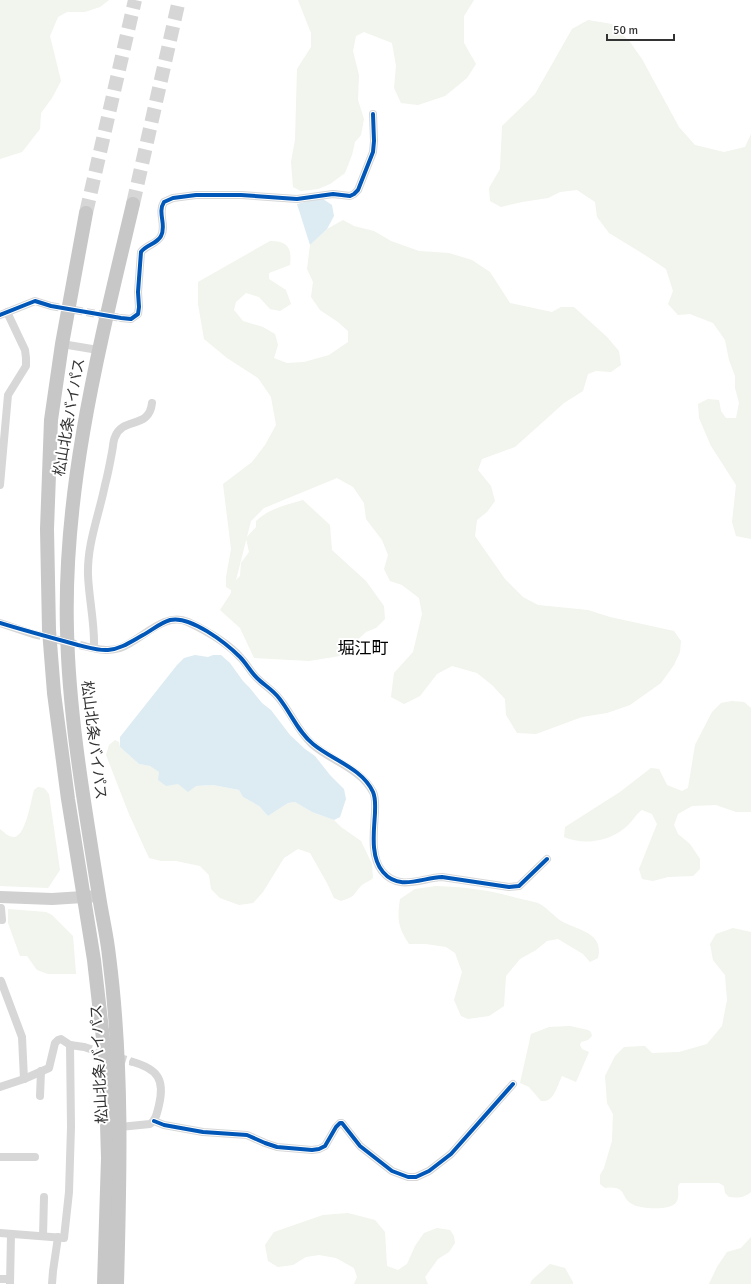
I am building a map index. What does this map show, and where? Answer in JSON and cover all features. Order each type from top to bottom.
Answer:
[{"type":"highway","name":"松山北条バイパス","points":[[117,1284],[120,1126],[117,1046],[109,956],[72,706],[66,630],[67,577],[73,501],[83,425],[98,350],[133,204]]},
{"type":"highway","name":"松山北条バイパス","points":[[86,213],[62,344],[51,420],[47,529],[49,630],[54,693],[68,799],[94,960],[105,1056],[108,1158],[104,1284]]},
{"type":"main road","points":[[0,902],[99,896]]},
{"type":"street","points":[[121,318],[131,318],[138,314],[141,252],[161,237],[162,228],[160,210],[164,202],[173,198],[196,195],[241,195],[297,199],[334,194],[350,196],[358,190],[372,152],[374,141],[373,114]]},
{"type":"street","points":[[0,485],[8,395],[26,366],[24,350],[4,313],[35,301],[51,306]]},
{"type":"street","points":[[62,344],[98,350]]},
{"type":"street","points":[[94,648],[95,633],[89,595],[88,559],[115,437],[122,427],[146,418],[150,414],[152,403]]},
{"type":"street","points":[[84,646],[106,651],[121,648],[163,623],[171,620],[187,621],[216,636],[240,657],[257,678],[278,696],[311,744],[355,772],[368,783],[374,794],[375,803],[374,851],[377,863],[383,872],[392,879],[401,883],[410,883],[434,877],[442,877],[509,887],[519,886],[547,859]]},
{"type":"street","points":[[0,622],[33,634]]},
{"type":"street","points":[[0,902],[2,920]]},
{"type":"street","points":[[3,980],[22,1037],[24,1079]]},
{"type":"street","points":[[0,1087],[24,1079],[49,1068],[55,1043],[58,1040],[70,1045],[84,1047]]},
{"type":"street","points":[[0,1233],[64,1238],[69,1192],[71,1127],[70,1045]]},
{"type":"street","points":[[133,1062],[146,1066],[159,1077],[161,1092],[154,1122]]},
{"type":"street","points":[[40,1096],[41,1071]]},
{"type":"street","points":[[120,1126],[145,1126],[154,1122],[164,1126],[203,1132],[247,1135],[277,1147],[312,1150],[320,1149],[325,1146],[336,1127],[342,1123],[360,1146],[392,1171],[408,1177],[416,1177],[429,1171],[451,1154],[513,1084]]},
{"type":"street","points":[[0,1157],[35,1157]]},
{"type":"street","points":[[43,1236],[44,1197]]},
{"type":"street","points":[[0,1279],[10,1282],[11,1234]]},
{"type":"street","points":[[52,1284],[58,1237]]},
{"type":"shaded area","points":[[0,0],[109,0],[100,7],[85,12],[67,12],[58,17],[50,36],[61,81],[52,98],[41,113],[40,129],[22,152],[0,159]]},
{"type":"shaded area","points":[[298,0],[474,0],[464,16],[464,43],[476,64],[467,78],[445,96],[418,105],[401,103],[394,88],[396,66],[392,43],[364,32],[356,36],[353,51],[359,75],[358,100],[364,119],[361,135],[355,142],[345,173],[330,184],[318,189],[301,191],[293,187],[291,162],[295,140],[297,69],[311,47],[311,33]]},
{"type":"shaded area","points":[[588,20],[612,24],[630,42],[642,59],[679,127],[695,145],[724,152],[745,147],[751,134],[751,539],[736,536],[732,522],[736,485],[711,446],[699,418],[698,404],[708,399],[719,400],[721,411],[726,418],[736,418],[739,403],[735,388],[735,376],[729,360],[725,340],[713,323],[690,314],[678,315],[668,304],[673,291],[666,269],[609,233],[597,217],[595,202],[577,190],[560,192],[548,198],[501,207],[490,201],[489,188],[500,169],[502,126],[535,94],[572,29]]},
{"type":"shaded area","points":[[316,199],[323,199],[332,205],[334,216],[327,229],[310,245],[297,204]]},
{"type":"shaded area","points":[[343,220],[354,226],[374,231],[391,241],[419,251],[449,253],[472,260],[490,272],[510,303],[552,312],[561,307],[574,307],[607,337],[619,351],[621,365],[611,372],[596,371],[588,374],[583,391],[564,403],[515,447],[482,459],[478,470],[491,486],[495,501],[487,512],[477,520],[475,536],[505,579],[523,597],[538,605],[588,610],[610,617],[674,631],[681,641],[680,652],[674,665],[661,683],[630,705],[607,713],[582,717],[536,734],[517,733],[506,715],[505,699],[492,685],[477,673],[452,666],[437,674],[420,696],[404,704],[391,697],[394,673],[413,652],[422,614],[419,598],[402,585],[390,581],[384,569],[388,555],[382,540],[366,519],[364,503],[353,487],[337,478],[264,508],[251,521],[247,537],[256,527],[256,521],[266,513],[303,500],[330,525],[332,550],[366,581],[384,606],[385,619],[376,628],[366,632],[340,656],[309,661],[254,658],[240,628],[220,610],[231,593],[231,590],[226,587],[226,577],[231,549],[223,484],[252,462],[265,445],[276,425],[271,397],[258,378],[227,358],[204,339],[198,304],[198,282],[270,241],[285,244],[288,247],[290,254],[290,265],[269,273],[269,279],[286,290],[291,304],[280,311],[270,309],[259,297],[246,293],[236,302],[234,310],[243,321],[263,327],[275,334],[278,345],[274,358],[287,363],[304,362],[329,355],[348,342],[348,331],[320,310],[311,297],[313,282],[307,269],[310,245],[327,229]],"holes":[[[246,539],[249,552],[241,563],[240,576],[236,580]]]},
{"type":"shaded area","points":[[195,655],[208,657],[213,655],[221,655],[230,663],[262,703],[271,710],[290,735],[315,756],[330,775],[344,789],[346,799],[340,817],[334,820],[312,812],[295,802],[288,803],[268,816],[259,806],[243,797],[239,790],[213,785],[196,786],[188,792],[178,784],[166,786],[158,780],[159,772],[150,766],[139,764],[120,747],[120,737],[177,665],[184,658]]},
{"type":"shaded area","points":[[732,701],[744,702],[751,708],[751,812],[736,812],[716,805],[692,806],[678,814],[674,825],[678,834],[690,844],[700,859],[700,869],[693,876],[668,877],[653,881],[642,879],[639,869],[657,824],[652,814],[642,810],[622,830],[607,838],[581,841],[564,837],[565,827],[620,792],[651,768],[659,769],[667,785],[682,791],[688,788],[695,745],[712,712],[721,703]]},
{"type":"shaded area","points":[[115,740],[119,742],[120,747],[139,764],[150,766],[178,784],[196,786],[213,785],[239,790],[243,797],[259,806],[268,816],[288,803],[295,802],[312,812],[334,820],[341,827],[361,841],[372,864],[373,878],[362,885],[352,896],[341,901],[334,898],[310,853],[298,849],[284,858],[263,892],[253,903],[239,905],[220,898],[211,889],[209,875],[200,866],[176,861],[161,861],[149,858],[129,814],[106,755],[109,745]]},
{"type":"shaded area","points":[[38,787],[44,788],[49,794],[60,870],[48,888],[0,886],[0,829],[6,834],[14,837],[22,831],[30,809],[34,790]]},
{"type":"shaded area","points":[[436,886],[487,891],[538,903],[563,922],[589,934],[594,938],[599,950],[598,958],[590,962],[583,954],[558,939],[547,941],[536,950],[520,959],[506,976],[504,1006],[489,1016],[468,1019],[461,1016],[454,1000],[462,972],[455,953],[446,947],[426,944],[409,944],[399,923],[400,899],[415,889]]},
{"type":"shaded area","points":[[8,909],[46,912],[52,915],[73,936],[76,974],[48,974],[37,970],[27,956],[20,956],[8,923]]},
{"type":"shaded area","points":[[733,928],[751,932],[751,1192],[741,1197],[729,1197],[725,1193],[724,1186],[719,1183],[680,1183],[678,1186],[678,1199],[670,1206],[657,1208],[634,1205],[629,1202],[621,1190],[605,1188],[600,1184],[600,1175],[604,1168],[612,1141],[613,1114],[607,1103],[605,1076],[615,1056],[624,1047],[645,1046],[652,1053],[679,1052],[707,1044],[722,1026],[727,1000],[725,975],[713,960],[710,944],[716,934]]},
{"type":"shaded area","points":[[570,1026],[591,1032],[592,1036],[588,1040],[581,1042],[580,1045],[582,1049],[589,1052],[576,1082],[562,1076],[552,1097],[545,1101],[541,1101],[529,1087],[520,1083],[531,1034],[549,1027]]},
{"type":"shaded area","points":[[348,1213],[375,1220],[385,1232],[387,1266],[398,1270],[407,1264],[415,1246],[424,1233],[437,1228],[450,1230],[454,1236],[455,1243],[449,1252],[438,1259],[425,1277],[428,1284],[354,1284],[357,1277],[354,1268],[336,1258],[319,1255],[306,1257],[293,1265],[278,1267],[268,1261],[265,1245],[274,1232],[323,1215]]},
{"type":"shaded area","points":[[751,1237],[751,1284],[709,1284],[717,1267],[727,1252],[741,1248]]},
{"type":"shaded area","points":[[550,1264],[565,1268],[573,1284],[530,1284],[532,1280]]},
{"type":"tunnel","points":[[86,213],[135,0]]},
{"type":"tunnel","points":[[133,204],[179,0]]},
{"type":"tunnel","points":[[51,306],[121,318]]},
{"type":"tunnel","points":[[33,634],[84,646]]},
{"type":"tunnel","points":[[84,1047],[133,1062]]},
{"type":"cycle path","points":[[0,315],[35,301],[51,306],[131,319],[138,314],[141,252],[157,241],[163,232],[161,210],[164,202],[173,198],[196,195],[241,195],[297,199],[333,194],[350,196],[358,190],[373,152],[373,114]]},
{"type":"cycle path","points":[[0,623],[93,649],[104,650],[113,649],[131,642],[170,620],[187,622],[207,631],[234,651],[252,673],[277,695],[299,728],[313,744],[354,770],[368,784],[373,792],[375,800],[374,851],[379,866],[389,878],[396,881],[411,882],[442,877],[509,887],[519,886],[547,859]]},
{"type":"cycle path","points":[[154,1121],[164,1125],[203,1132],[247,1135],[277,1147],[312,1150],[325,1146],[336,1127],[342,1123],[360,1146],[392,1171],[408,1177],[416,1177],[429,1171],[451,1154],[513,1084]]},
{"type":"district","name":"堀江町","points":[[363,648]]}]
